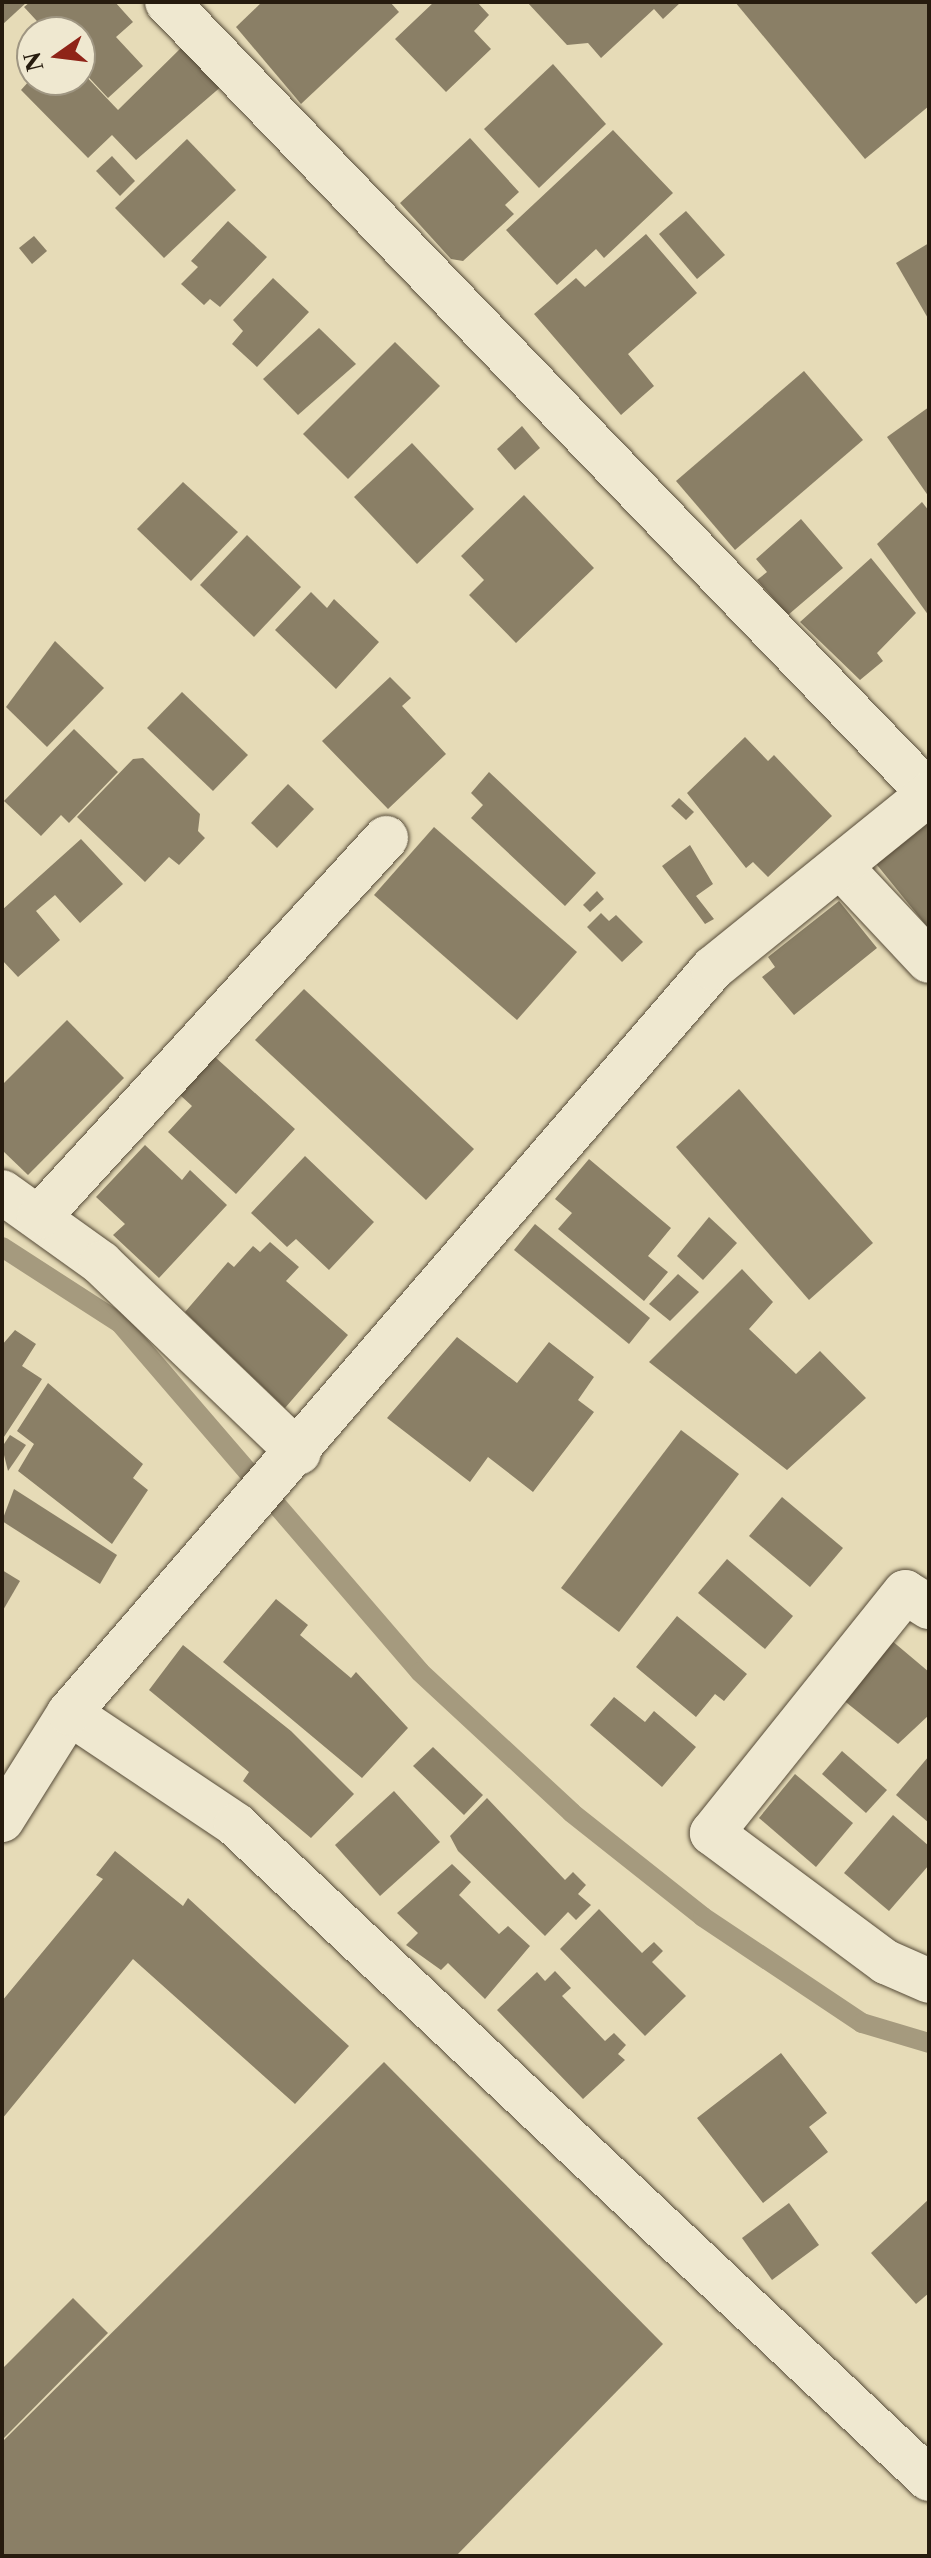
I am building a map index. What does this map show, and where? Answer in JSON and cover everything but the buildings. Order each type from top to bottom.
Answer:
[{"type":"street","points":[[2,1820],[69,1713],[236,1517],[291,1462],[713,968],[929,793],[167,2]]},
{"type":"street","points":[[39,1217],[386,838]]},
{"type":"street","points":[[840,866],[929,961]]},
{"type":"street","points":[[2,1192],[101,1263],[291,1462]]},
{"type":"street","points":[[929,1607],[905,1592],[712,1833],[886,1962],[929,1981]]},
{"type":"street","points":[[69,1713],[236,1825],[929,2479]]},
{"type":"waterway","points":[[2,1247],[120,1323],[420,1672],[572,1813],[703,1917],[862,2023],[929,2043]]}]
